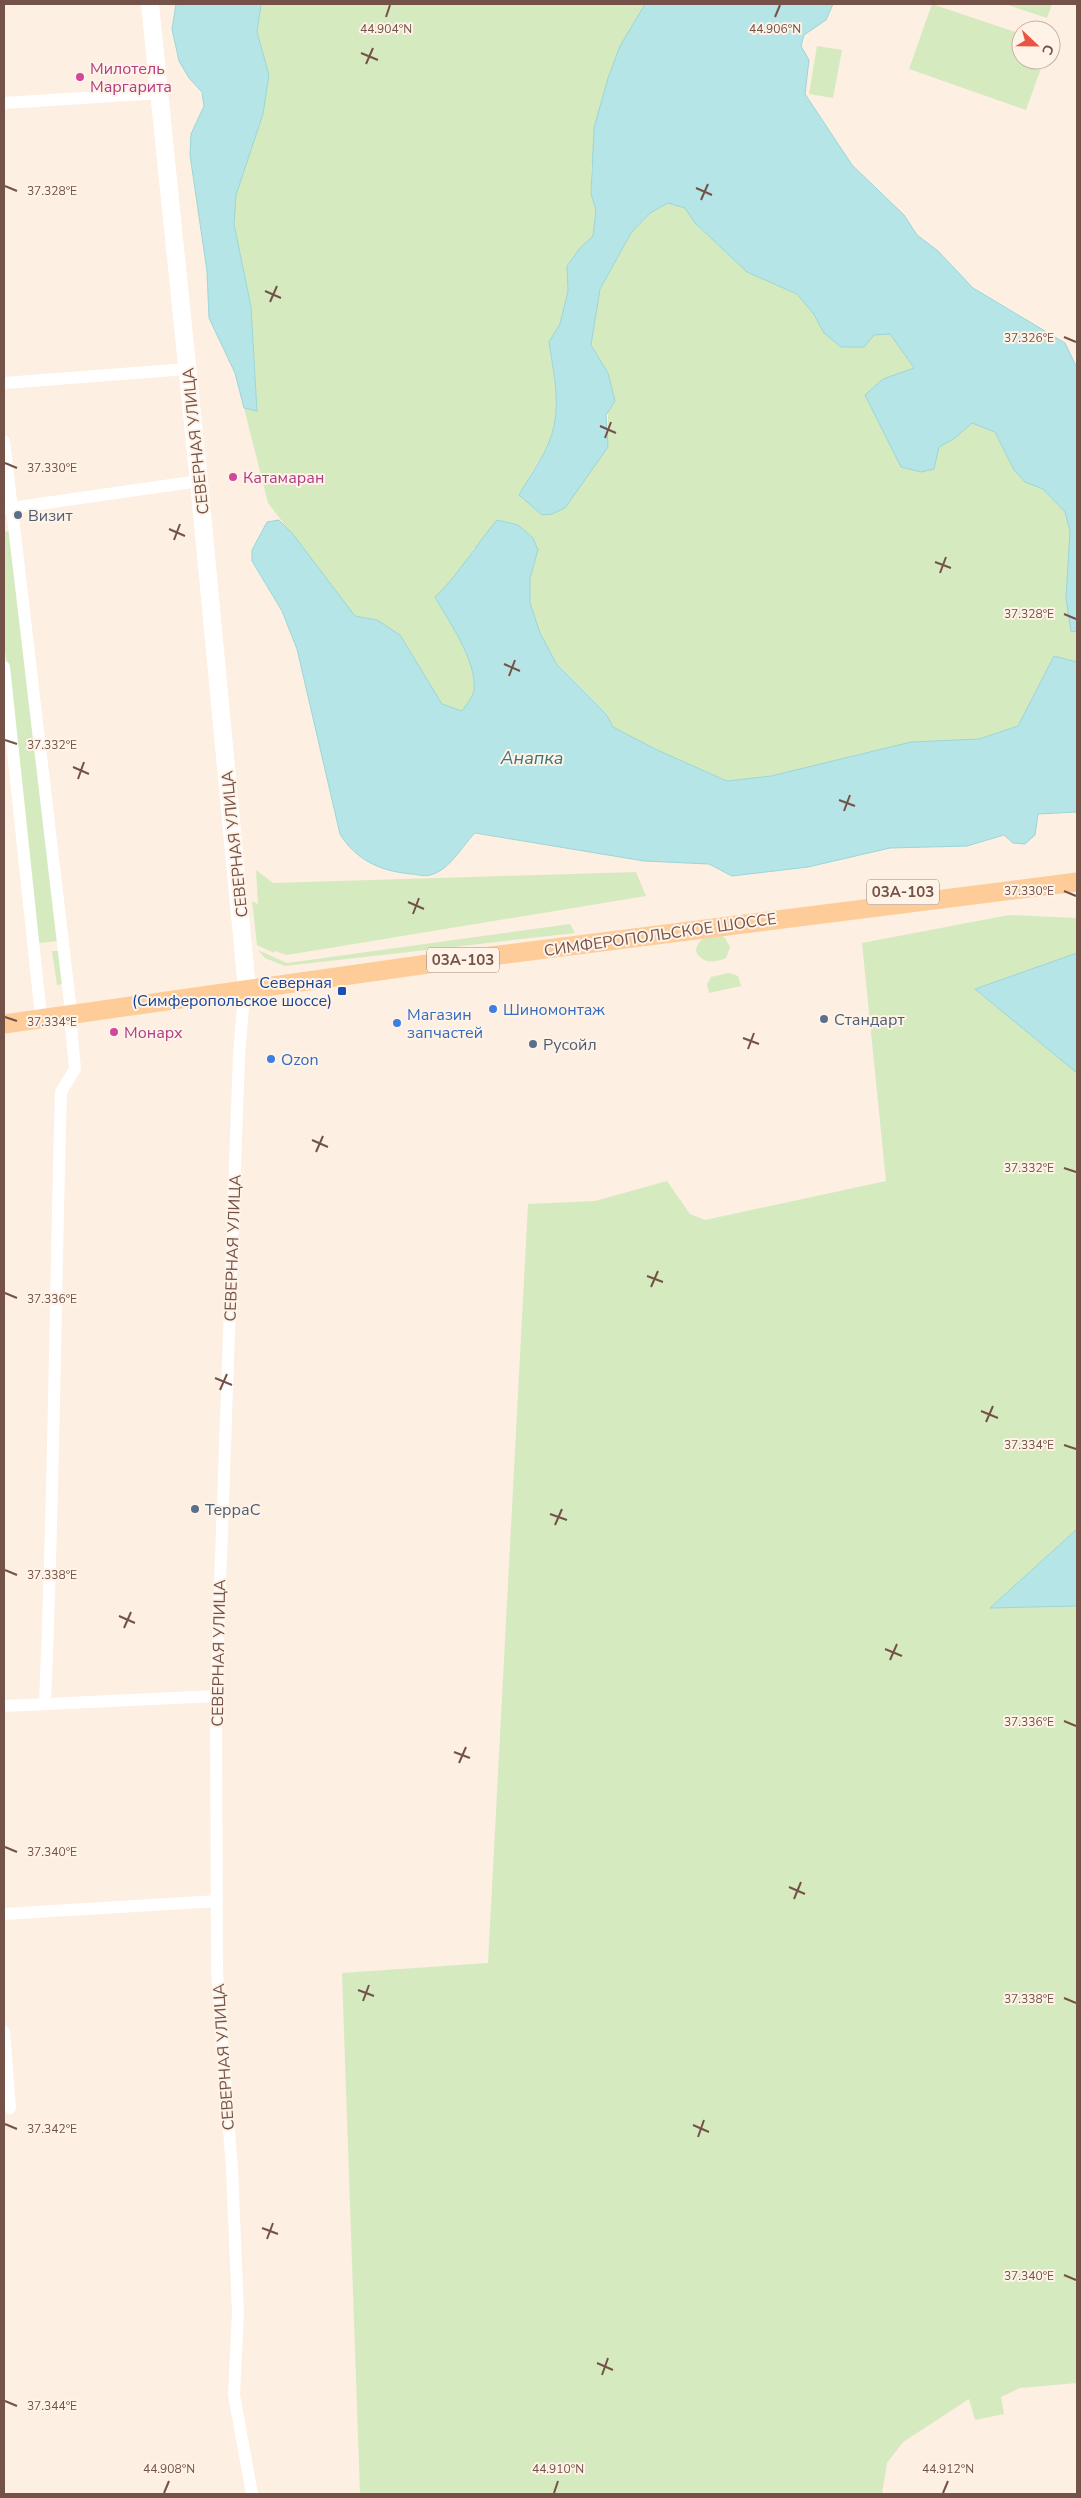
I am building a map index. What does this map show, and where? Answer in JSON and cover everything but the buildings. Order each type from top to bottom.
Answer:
[{"type":"main road","name":"СИМФЕРОПОЛЬСКОЕ ШОССЕ","points":[[245,985],[682,927],[936,888],[1077,873]]},
{"type":"main road","name":"СИМФЕРОПОЛЬСКОЕ ШОССЕ","points":[[730,920],[1077,882]]},
{"type":"main road","name":"03А-103","points":[[4,1024],[70,1009],[245,985]]},
{"type":"main road","name":"03А-103","points":[[4,1012],[40,1007],[70,1009]]},
{"type":"street","name":"СЕВЕРНАЯ УЛИЦА","points":[[150,4],[199,481],[245,985],[239,1054],[216,1696],[216,1971],[232,2169],[238,2312],[234,2395],[252,2494]]},
{"type":"street","points":[[4,103],[160,94]]},
{"type":"street","points":[[4,383],[187,370]]},
{"type":"street","points":[[4,441],[7,508],[70,1009],[75,1069],[61,1092],[54,1314],[51,1561],[45,1703]]},
{"type":"street","points":[[7,508],[199,481]]},
{"type":"street","points":[[4,667],[40,1007]]},
{"type":"street","points":[[4,1706],[216,1696]]},
{"type":"street","points":[[4,1914],[217,1901]]},
{"type":"street","points":[[4,2032],[10,2108]]},
{"type":"green space","points":[[261,4],[645,4],[620,46],[591,167],[591,194],[596,210],[593,236],[580,248],[567,266],[568,291],[560,324],[549,342],[556,395],[554,426],[547,447],[528,478],[608,447],[608,373],[591,345],[600,289],[631,233],[650,213],[668,203],[685,207],[695,223],[747,272],[797,294],[813,313],[824,333],[890,334],[914,369],[883,379],[939,447],[955,438],[972,422],[995,432],[1014,470],[1025,482],[1043,489],[1065,512],[1070,531],[1071,630],[1077,632],[1077,662],[1054,656],[1018,726],[979,739],[911,742],[771,776],[727,781],[655,749],[613,727],[606,713],[557,665],[540,633],[530,603],[530,578],[538,550],[474,548],[456,577],[435,597],[467,654],[474,679],[474,690],[462,711],[442,704],[400,635],[377,620],[355,616],[268,503],[244,408],[257,411],[251,307],[234,224],[236,195],[263,114],[269,75],[257,32]]},
{"type":"green space","points":[[932,4],[1011,31],[1011,70],[1040,70],[1026,110],[909,69]]},
{"type":"green space","points":[[1005,4],[1052,4],[1047,18]]},
{"type":"green space","points":[[817,46],[842,50],[833,98],[809,94]]},
{"type":"green space","points":[[10,531],[59,941],[38,943],[4,641],[4,532]]},
{"type":"green space","points":[[256,870],[273,883],[636,872],[646,896],[287,955],[275,951],[274,953],[257,945],[252,901],[258,904]]},
{"type":"green space","points":[[1009,915],[1077,918],[1077,953],[975,989],[1077,1073],[1077,1529],[991,1608],[1077,1606],[1077,2383],[1020,2388],[1001,2397],[1004,2414],[975,2420],[969,2399],[903,2442],[887,2463],[882,2494],[360,2494],[342,1973],[488,1963],[528,1204],[595,1201],[667,1181],[690,1214],[705,1220],[886,1181],[862,943]]},
{"type":"green space","points":[[570,924],[575,933],[285,966],[265,958],[258,950],[287,963]]},
{"type":"green space","points":[[720,935],[725,938],[730,947],[726,958],[709,961],[702,958],[696,951],[701,940]]},
{"type":"green space","points":[[52,951],[59,951],[63,984],[57,985]]},
{"type":"green space","points":[[729,973],[738,976],[741,986],[709,993],[707,984],[711,977]]},
{"type":"water","points":[[176,4],[261,4],[257,32],[269,75],[263,114],[236,195],[234,224],[251,307],[257,411],[244,408],[235,373],[209,318],[207,271],[190,155],[191,134],[204,106],[202,92],[189,78],[179,61],[172,29]]},
{"type":"water","points":[[645,4],[833,4],[826,20],[804,35],[801,46],[809,60],[805,94],[852,165],[904,215],[917,235],[938,251],[973,288],[1065,343],[1077,368],[1077,632],[1071,631],[1066,598],[1070,531],[1065,512],[1043,489],[1025,482],[1014,470],[995,432],[972,423],[955,438],[939,447],[934,469],[921,472],[901,467],[865,395],[883,379],[914,368],[890,334],[874,335],[864,347],[841,347],[824,333],[813,313],[797,294],[747,272],[695,223],[685,208],[668,203],[650,213],[631,233],[600,289],[591,345],[608,373],[615,401],[606,415],[608,447],[565,508],[552,514],[542,515],[519,495],[544,453],[554,426],[556,395],[549,342],[560,324],[568,291],[567,266],[580,248],[593,236],[596,210],[591,194],[594,128],[608,78],[620,46]]},
{"type":"water","name":"Анапка","points":[[279,520],[292,533],[355,616],[377,620],[400,635],[442,704],[462,711],[473,693],[474,679],[467,654],[435,597],[497,520],[518,525],[533,538],[538,550],[530,578],[530,603],[540,633],[557,665],[606,714],[613,727],[655,749],[727,781],[771,776],[911,742],[979,739],[1018,726],[1054,656],[1077,662],[1077,812],[1038,814],[1035,835],[1025,844],[1013,843],[1004,835],[967,846],[890,848],[808,867],[732,876],[709,864],[644,861],[475,833],[449,863],[437,873],[423,876],[379,867],[353,851],[340,834],[297,649],[282,611],[252,561],[252,550],[267,522]]},
{"type":"water","points":[[1077,953],[1077,1073],[975,989]]},
{"type":"water","points":[[1077,1529],[1077,1606],[990,1608]]},
{"type":"place","name":"Милотель Маргарита","points":[[80,77]]},
{"type":"place","name":"Катамаран","points":[[233,477]]},
{"type":"place","name":"Визит","points":[[18,515]]},
{"type":"place","name":"Северная (Симферопольское шоссе)","points":[[342,991]]},
{"type":"place","name":"Шиномонтаж","points":[[493,1009]]},
{"type":"place","name":"Стандарт","points":[[824,1019]]},
{"type":"place","name":"Магазин запчастей","points":[[397,1023]]},
{"type":"place","name":"Монарх","points":[[114,1032]]},
{"type":"place","name":"Русойл","points":[[533,1044]]},
{"type":"place","name":"Ozon","points":[[271,1059]]},
{"type":"place","name":"ТерраС","points":[[195,1509]]}]
